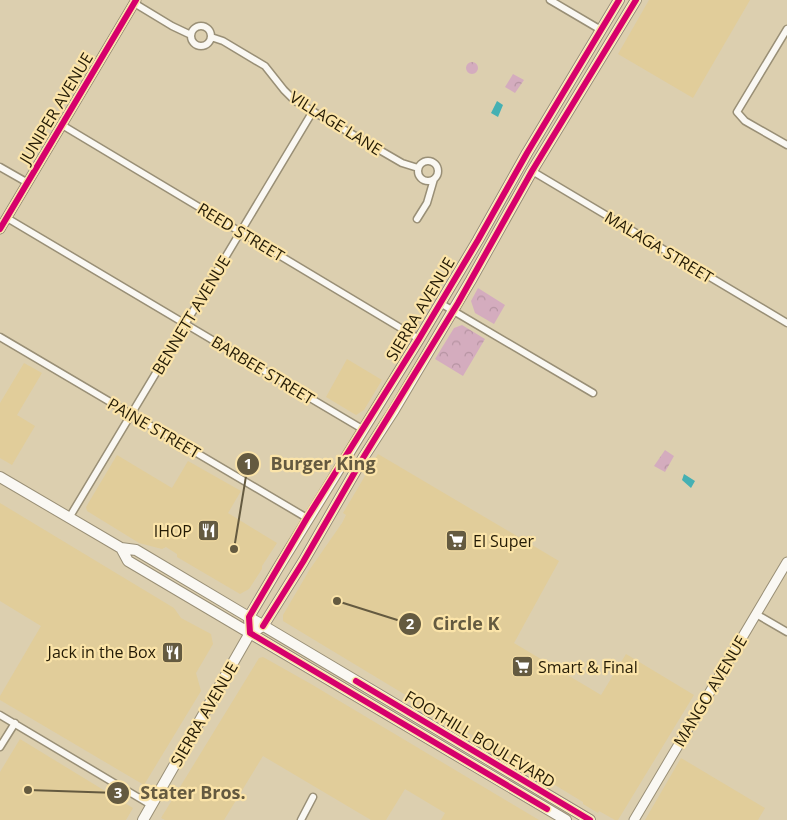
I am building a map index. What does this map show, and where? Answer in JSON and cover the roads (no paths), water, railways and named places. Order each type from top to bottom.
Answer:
[{"type":"main road","name":"SIERRA AVENUE","points":[[249,616],[307,518],[364,430],[419,339],[527,152],[619,0]]},
{"type":"main road","name":"SIERRA AVENUE","points":[[264,626],[453,310],[532,171],[636,0]]},
{"type":"main road","name":"FOOTHILL BOULEVARD","points":[[0,477],[120,548],[136,550],[590,820]]},
{"type":"main road","name":"FOOTHILL BOULEVARD","points":[[120,548],[128,561],[566,820]]},
{"type":"main road","points":[[249,616],[250,633],[264,626]]},
{"type":"main road","name":"SIERRA AVENUE","points":[[143,820],[250,633]]},
{"type":"street","points":[[550,0],[601,30]]},
{"type":"street","points":[[135,1],[172,26],[191,35]]},
{"type":"street","name":"JUNIPER AVENUE","points":[[0,229],[135,1]]},
{"type":"street","points":[[200,26],[208,29],[211,37],[208,43],[202,46],[193,41],[191,35],[193,30],[200,26]]},
{"type":"street","points":[[787,29],[737,112],[745,121],[787,145]]},
{"type":"street","name":"VILLAGE LANE","points":[[211,37],[222,41],[265,66],[295,101],[402,163],[418,168]]},
{"type":"street","name":"BENNETT AVENUE","points":[[68,518],[313,111]]},
{"type":"street","name":"REED STREET","points":[[62,125],[419,339]]},
{"type":"street","points":[[417,219],[427,203],[434,179],[439,171],[434,162],[425,161],[418,168],[418,174],[422,179],[428,181],[434,179]]},
{"type":"street","points":[[0,167],[28,183]]},
{"type":"street","name":"MALAGA STREET","points":[[532,171],[787,323]]},
{"type":"street","name":"BARBEE STREET","points":[[7,218],[364,430]]},
{"type":"street","points":[[440,303],[593,393]]},
{"type":"street","name":"PAINE STREET","points":[[0,337],[307,518]]},
{"type":"street","name":"MANGO AVENUE","points":[[634,820],[787,562]]},
{"type":"street","points":[[756,614],[787,632]]},
{"type":"street","points":[[0,715],[151,806]]},
{"type":"street","points":[[0,747],[14,723]]},
{"type":"street","points":[[302,820],[313,797]]},
{"type":"water","points":[[497,101],[503,105],[498,117],[491,113]]},
{"type":"water","points":[[684,474],[695,481],[691,488],[682,480]]},
{"type":"place","name":"IHOP","points":[[208,531]]},
{"type":"place","name":"El Super","points":[[457,541]]},
{"type":"place","name":"Burger King","points":[[234,549]]},
{"type":"place","name":"Circle K","points":[[337,601]]},
{"type":"place","name":"Jack in the Box","points":[[172,652]]},
{"type":"place","name":"Smart & Final","points":[[522,667]]},
{"type":"place","name":"Stater Bros.","points":[[28,790]]}]
